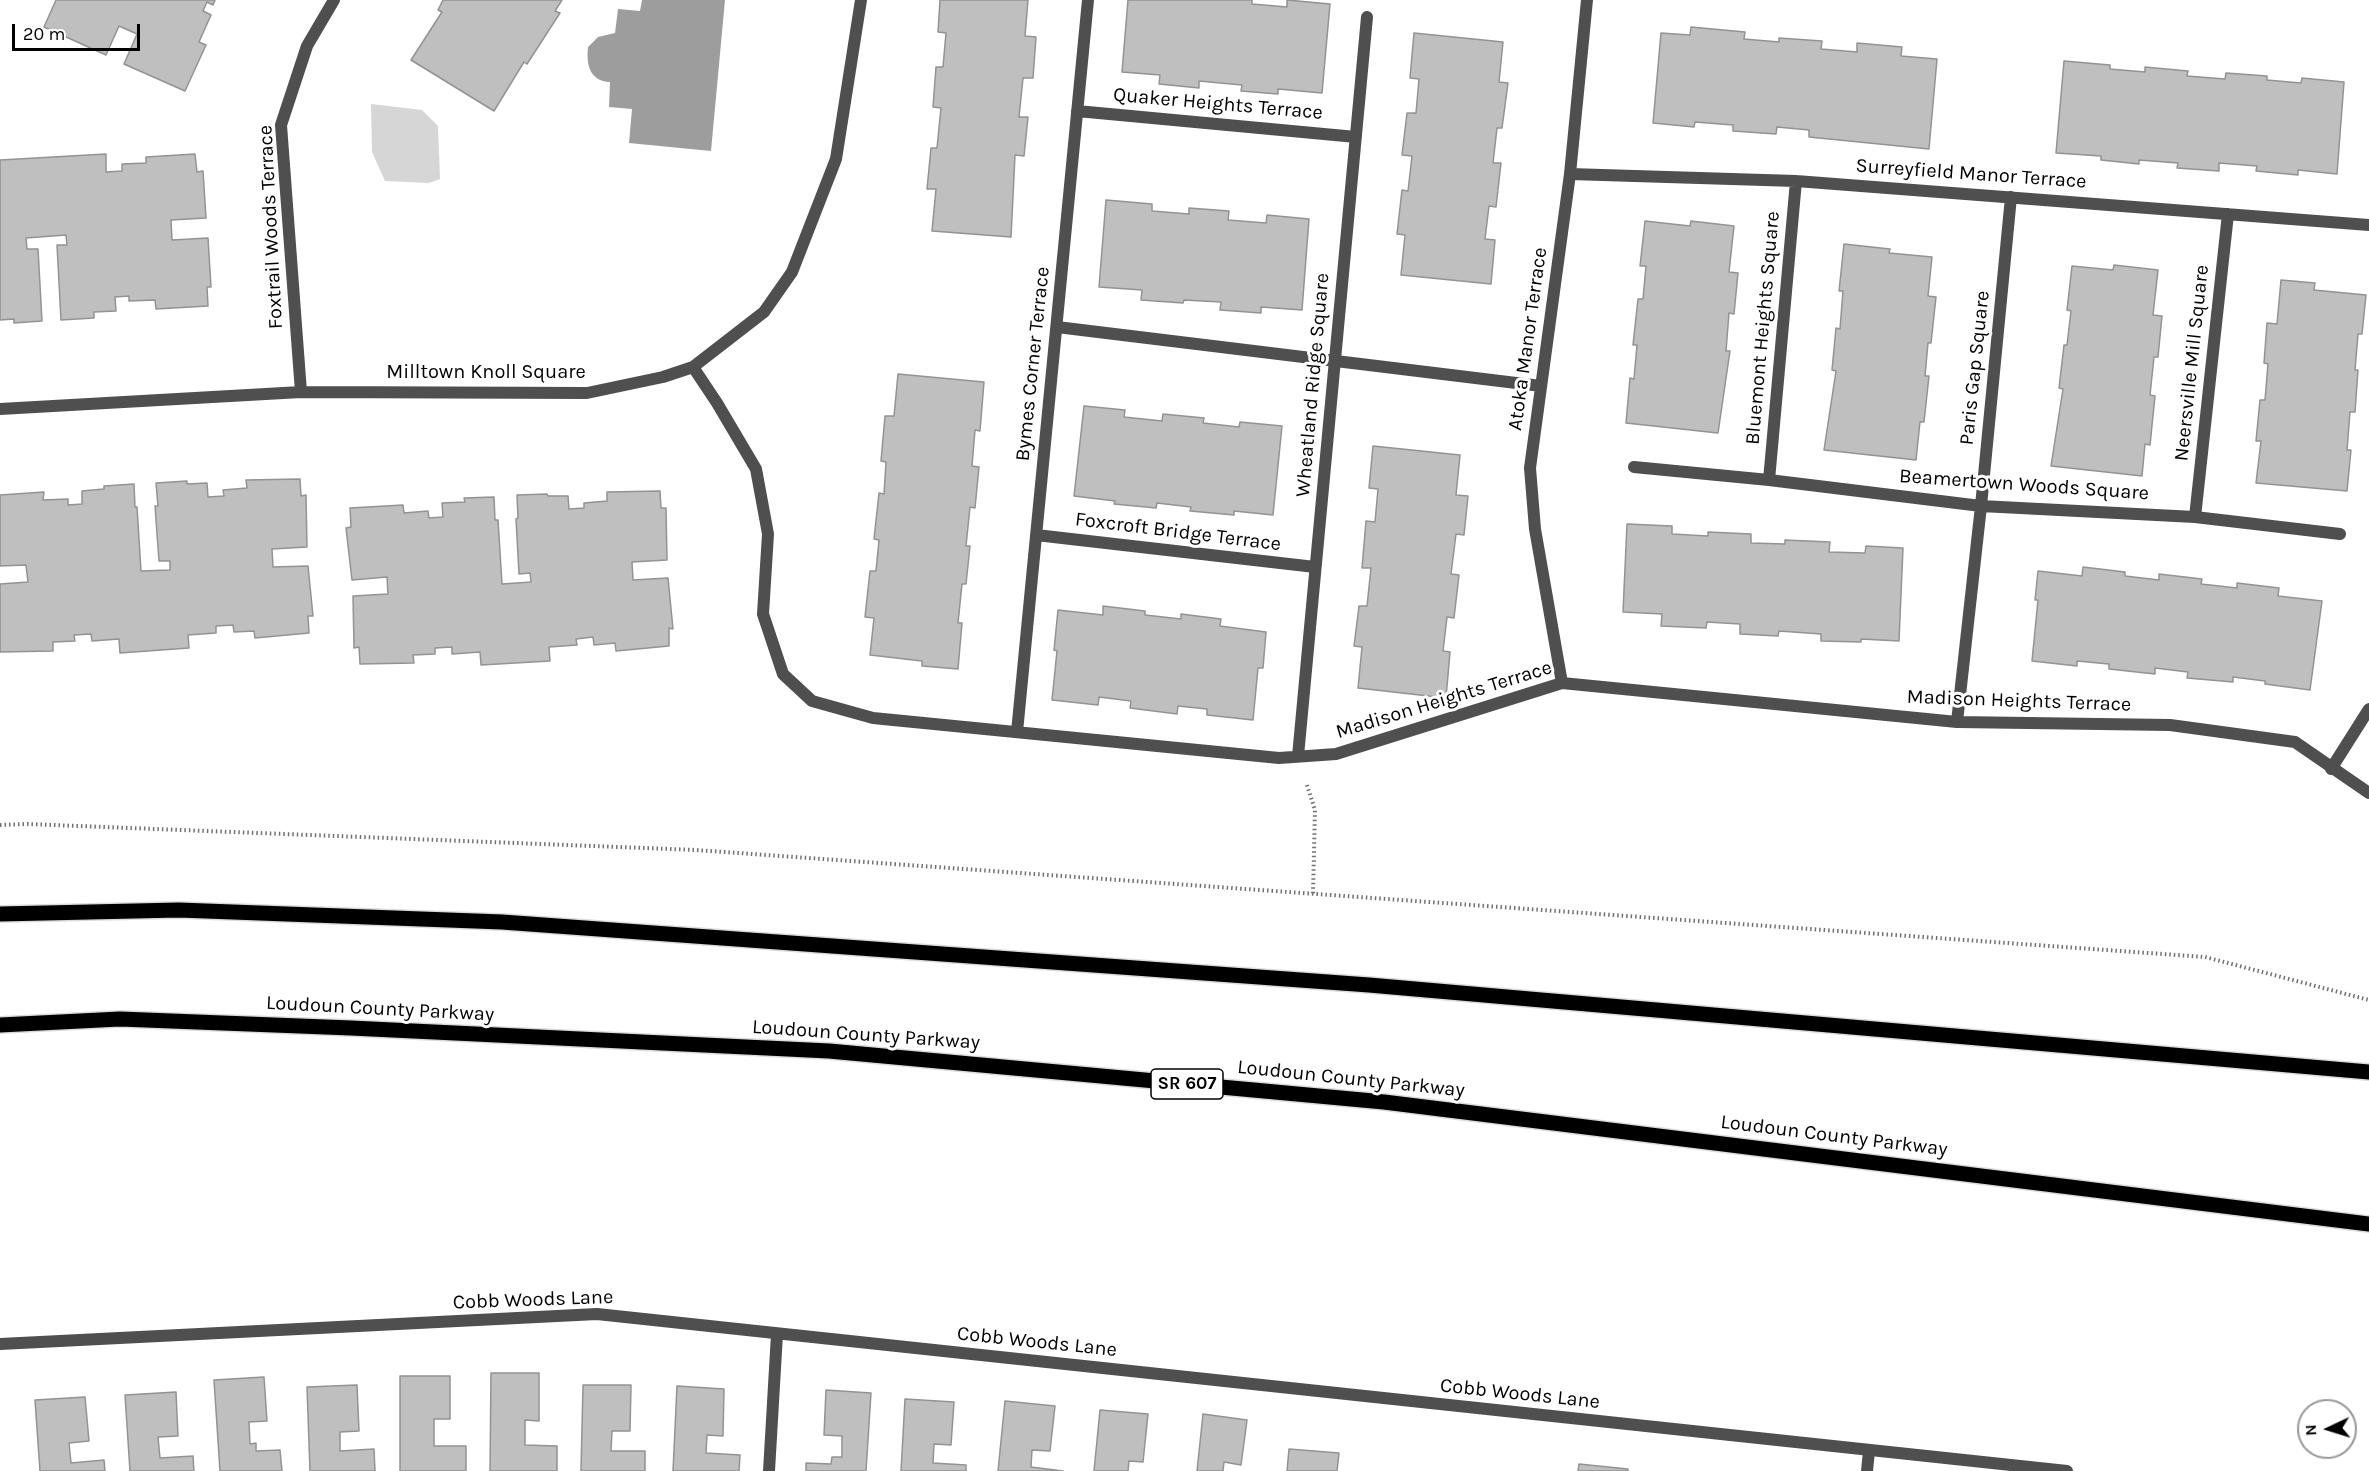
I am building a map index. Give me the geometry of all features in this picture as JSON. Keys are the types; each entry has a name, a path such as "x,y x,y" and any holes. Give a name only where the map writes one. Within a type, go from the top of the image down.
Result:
{"main road":[{"path":"0,914 179,910 514,923 1369,985 2369,1072"},
{"name":"Loudoun County Parkway","path":"0,1025 120,1019 829,1051 1384,1102 2369,1224"}],"street":[{"name":"Foxtrail Woods Terrace","path":"301,392 281,125 307,46 334,0"},
{"name":"Milltown Knoll Square","path":"0,409 301,392 587,393 663,377 693,367 764,312 792,272 836,159 861,0"},
{"name":"Bymes Corner Terrace","path":"1017,732 1088,0"},
{"name":"Atoka Manor Terrace","path":"1562,683 1535,529 1530,468 1570,174 1587,0"},
{"name":"Wheatland Ridge Square","path":"1298,756 1367,17"},
{"name":"Quaker Heights Terrace","path":"1077,111 1356,137"},
{"name":"Surreyfield Manor Terrace","path":"1570,174 1796,181 2369,225"},
{"name":"Bluemont Heights Square","path":"1769,480 1796,181"},
{"name":"Paris Gap Square","path":"1957,722 2011,197"},
{"name":"Neersville Mill Square","path":"2195,517 2228,214"},
{"path":"1057,327 1541,386"},
{"name":"Madison Heights Terrace","path":"693,367 756,469 768,534 763,614 783,674 812,701 873,718 1279,758 1336,754 1562,683 1957,722 2170,725 2295,742 2369,794"},
{"name":"Beamertown Woods Square","path":"1634,467 1769,480 1981,506 2195,517 2340,534"},
{"name":"Foxcroft Bridge Terrace","path":"1036,535 1315,567"},
{"path":"2331,769 2369,709"},
{"name":"Cobb Woods Lane","path":"0,1344 597,1314 2067,1471"},
{"path":"769,1471 777,1334"},
{"path":"1867,1471 1869,1451"}],"path":[{"path":"1298,756 1315,810 1312,894"},
{"path":"0,825 27,824 696,850 2205,957 2369,1000"}],"shaded area":[{"path":"642,0 725,0 711,151 629,143 632,109 609,107 610,82 598,79 591,71 588,47 598,37 615,33 618,9 640,11"},
{"path":"371,104 422,110 438,126 440,179 429,183 385,181 372,152"}],"building":[{"path":"56,0 215,0 213,5 207,2 203,11 211,15 199,42 206,45 185,91 124,64 137,34 119,26 106,55 44,27"},
{"path":"443,0 562,0 555,11 560,13 527,64 524,62 494,111 411,60 442,12 438,10"},
{"path":"940,0 1028,0 1025,36 1036,37 1033,78 1023,78 1019,117 1028,117 1024,156 1015,155 1011,237 932,231 936,189 927,189 931,148 937,148 941,108 933,107 936,67 943,67 946,33 938,32"},
{"path":"1128,0 1252,0 1252,4 1287,7 1287,0 1330,4 1322,93 1278,89 1278,94 1241,91 1242,85 1199,81 1199,88 1159,84 1160,75 1122,72"},
{"path":"1691,27 1745,32 1744,39 1779,42 1779,38 1822,41 1821,49 1857,52 1857,43 1902,47 1901,56 1937,59 1929,149 1809,137 1809,130 1777,127 1776,134 1733,131 1733,125 1695,122 1694,127 1653,123 1661,33 1690,35"},
{"path":"1414,33 1503,42 1499,82 1508,83 1502,128 1497,128 1493,163 1501,163 1496,207 1489,206 1485,239 1495,240 1491,284 1401,275 1405,235 1397,234 1402,190 1408,191 1412,156 1402,155 1407,113 1416,113 1419,79 1410,78"},
{"path":"2064,61 2110,65 2110,69 2145,72 2145,67 2188,71 2187,76 2225,79 2226,73 2267,76 2267,80 2301,83 2302,78 2344,82 2337,174 2298,170 2298,175 2256,171 2257,166 2219,163 2219,171 2177,168 2178,163 2139,160 2139,164 2101,160 2101,156 2056,153"},
{"path":"106,154 106,172 122,171 122,164 146,163 146,157 195,154 197,172 203,171 206,218 171,220 172,240 208,238 211,287 207,287 208,306 156,309 155,300 129,301 129,296 115,297 116,311 94,312 94,318 61,320 57,245 67,245 66,235 26,238 27,249 38,249 42,321 14,323 14,319 0,320 0,160"},
{"path":"1106,200 1152,204 1152,211 1189,214 1189,208 1229,211 1228,220 1266,223 1267,215 1309,219 1302,310 1261,307 1261,313 1220,310 1221,302 1184,300 1183,303 1141,300 1142,290 1099,287"},
{"path":"1645,221 1690,226 1691,221 1734,226 1729,272 1738,273 1734,314 1729,313 1726,351 1730,351 1718,433 1626,423 1630,378 1634,379 1637,345 1633,345 1638,299 1643,299 1646,266 1640,266"},
{"path":"1844,244 1890,249 1889,253 1932,257 1928,296 1936,297 1931,343 1928,343 1925,376 1929,376 1924,422 1920,422 1916,460 1824,450 1836,371 1832,370 1836,328 1840,329 1843,291 1839,291"},
{"path":"2114,265 2158,270 2153,315 2162,316 2158,357 2154,357 2150,395 2155,396 2150,445 2145,444 2142,476 2051,466 2063,389 2059,388 2071,311 2067,310 2072,266 2113,270"},
{"path":"2281,280 2315,283 2314,290 2366,295 2362,334 2358,334 2355,412 2350,412 2347,450 2351,450 2347,491 2256,483 2261,441 2256,441 2260,400 2265,400 2268,364 2264,363 2267,323 2277,324"},
{"path":"898,374 984,382 980,431 975,430 972,466 979,467 975,508 970,507 966,546 970,546 966,584 962,584 958,623 962,623 958,669 922,666 922,661 870,655 874,618 865,617 870,571 876,571 879,540 874,539 879,493 884,494 886,462 881,461 885,416 894,416"},
{"path":"1084,406 1125,410 1124,417 1162,421 1163,414 1204,418 1203,423 1239,427 1240,422 1282,426 1273,515 1234,511 1234,515 1190,511 1191,507 1157,503 1156,508 1114,504 1115,501 1074,496"},
{"path":"1373,446 1460,455 1456,495 1468,496 1464,535 1456,534 1451,574 1459,575 1454,618 1447,617 1443,651 1450,652 1446,698 1358,688 1362,647 1354,646 1359,606 1367,606 1371,568 1362,568 1366,521 1375,522 1378,489 1369,488"},
{"path":"300,479 301,496 306,495 307,547 272,549 273,567 308,566 313,616 308,616 309,633 255,638 254,631 234,632 233,625 216,626 216,633 188,635 189,648 120,653 119,639 92,641 91,634 74,635 75,641 53,642 53,651 0,652 0,584 28,582 26,565 0,566 0,495 44,492 43,500 68,499 68,505 82,504 82,491 104,489 104,486 134,484 141,571 170,570 170,561 159,561 155,506 158,506 156,483 187,481 187,484 207,483 208,497 224,496 223,490 247,488 246,480"},
{"path":"660,491 661,508 666,508 667,560 632,562 633,580 668,578 673,629 669,628 669,646 616,651 615,643 594,645 593,637 576,639 577,645 549,647 550,661 481,665 480,652 452,654 452,647 435,648 435,654 413,655 414,663 360,664 359,647 354,648 353,596 388,594 387,577 352,580 346,528 351,527 350,508 403,505 404,513 428,511 429,518 443,517 442,503 465,502 464,498 494,497 495,520 498,520 502,584 531,582 530,573 519,574 517,495 568,496 569,509 584,508 584,503 607,501 607,492"},
{"path":"1627,524 1672,526 1672,534 1708,536 1708,532 1751,534 1751,543 1785,544 1785,540 1830,542 1829,552 1865,553 1866,546 1903,548 1899,641 1861,639 1861,642 1821,641 1821,634 1779,631 1778,636 1740,634 1740,624 1707,622 1706,628 1661,626 1662,614 1623,612"},
{"path":"2083,567 2125,572 2125,576 2159,580 2159,574 2202,579 2201,584 2237,588 2237,583 2279,588 2278,596 2322,601 2310,690 2233,677 2233,682 2187,678 2188,672 2155,668 2155,674 2109,669 2109,664 2077,661 2077,666 2032,661 2038,600 2035,600 2038,571 2082,576"},
{"path":"1103,606 1145,611 1145,615 1181,619 1181,614 1221,619 1220,626 1266,632 1263,668 1258,668 1253,720 1207,715 1207,709 1178,706 1177,714 1130,708 1131,701 1099,697 1098,705 1052,700 1058,610 1103,615"},
{"path":"491,1373 539,1373 539,1421 525,1420 525,1445 557,1446 557,1471 490,1471"},
{"path":"400,1376 450,1376 450,1419 434,1419 434,1446 466,1446 466,1471 400,1471"},
{"path":"264,1377 267,1421 249,1422 250,1444 256,1443 256,1451 280,1450 282,1471 220,1471 214,1380"},
{"path":"357,1385 359,1431 340,1432 340,1451 374,1449 375,1471 310,1471 307,1387"},
{"path":"583,1385 631,1385 630,1431 612,1431 611,1451 645,1451 645,1471 581,1471"},
{"path":"677,1386 724,1389 723,1436 707,1435 706,1453 740,1455 739,1471 673,1471"},
{"path":"826,1390 871,1393 866,1471 806,1471 806,1463 831,1464 832,1457 842,1457 842,1436 824,1435"},
{"path":"176,1392 178,1436 158,1437 160,1458 193,1456 194,1471 130,1471 125,1395"},
{"path":"85,1397 89,1441 69,1443 71,1463 104,1460 105,1471 40,1471 35,1400"},
{"path":"905,1399 954,1402 951,1445 934,1444 933,1463 966,1465 966,1471 901,1471"},
{"path":"1005,1401 1055,1406 1050,1451 1032,1450 1031,1467 1063,1471 998,1471"},
{"path":"1100,1410 1148,1414 1143,1462 1129,1461 1128,1471 1094,1471"},
{"path":"1203,1414 1247,1420 1241,1465 1224,1462 1223,1471 1197,1471"},
{"path":"1289,1449 1339,1453 1337,1471 1287,1471"},
{"path":"1579,1464 1628,1469 1628,1471 1578,1471"}]}
